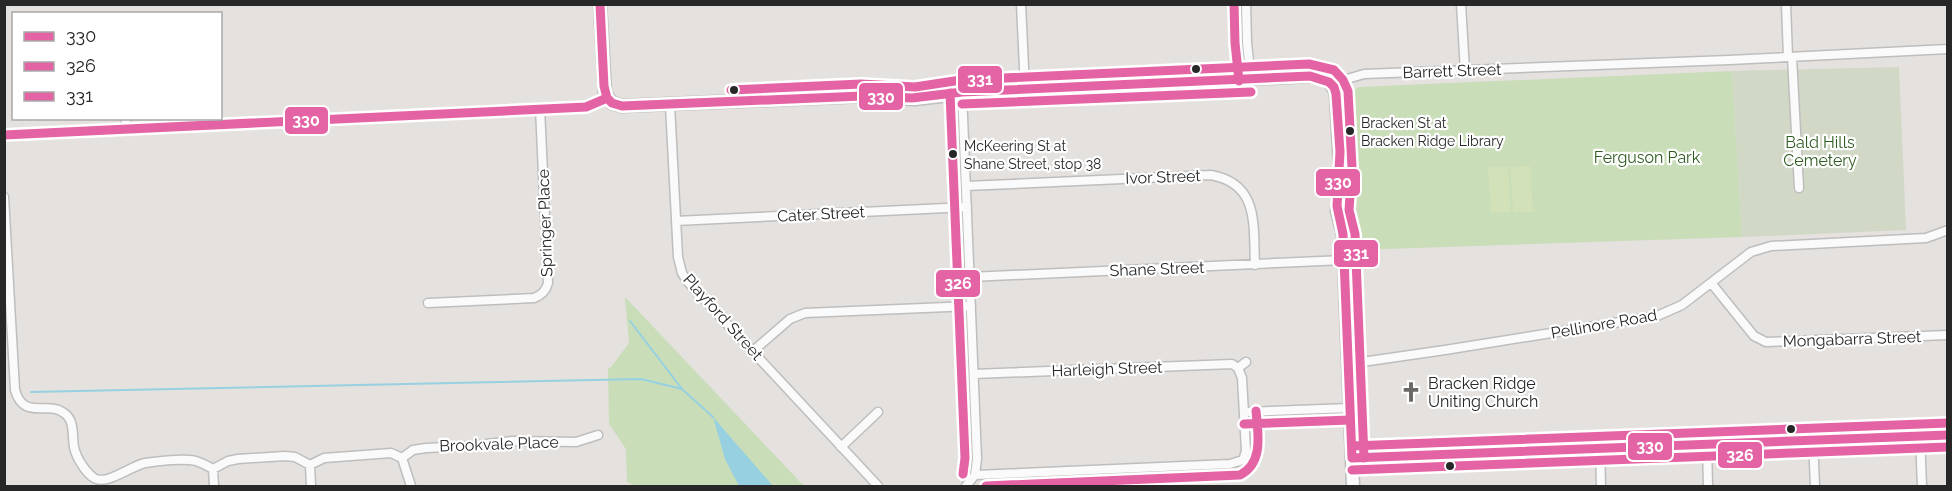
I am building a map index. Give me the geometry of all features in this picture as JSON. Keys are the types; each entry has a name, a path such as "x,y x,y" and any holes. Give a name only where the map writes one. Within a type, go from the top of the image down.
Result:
{"street":[{"path":"600,4 604,86 607,98 617,106 861,96 896,90 929,88 962,92 1317,76 1327,80 1334,87 1338,111 1340,168 1346,211 1343,234 1353,486"},
{"path":"1021,4 1024,89"},
{"path":"1246,4 1251,80"},
{"path":"1461,4 1465,71"},
{"path":"1786,4 1799,188"},
{"name":"Barrett Street","path":"1334,87 1347,79 1364,74 1947,49"},
{"path":"962,92 976,459 975,475 966,486"},
{"path":"4,135 586,107 607,98"},
{"name":"Playford Street","path":"670,105 679,265 687,281 878,486"},
{"name":"Springer Place","path":"428,303 534,297 543,293 547,288 540,108"},
{"path":"126,120 126,129"},
{"name":"Ivor Street","path":"966,186 1211,175 1222,177 1241,189 1251,207 1255,265"},
{"path":"4,197 17,399 26,407 58,409 68,415 72,425 74,449 79,460 99,484 143,464 155,462 195,461 213,469"},
{"name":"Cater Street","path":"676,221 967,207"},
{"name":"Pellinore Road","path":"1348,364 1657,316 1682,305 1751,252 1771,246 1926,238 1947,230"},
{"name":"Shane Street","path":"970,277 1344,260"},
{"name":"Mongabarra Street","path":"1712,284 1754,336 1766,342 1947,335"},
{"path":"753,351 790,319 805,313 971,306"},
{"name":"Harleigh Street","path":"974,374 1242,365 1246,451 1246,463 975,475"},
{"path":"1244,412 1350,408"},
{"path":"841,447 878,412"},
{"name":"Brookvale Place","path":"402,458 413,450 426,448 512,441 576,441 598,435"},
{"path":"1352,458 1947,435"},
{"path":"1920,436 1922,486"},
{"path":"1813,440 1815,486"},
{"path":"1707,444 1708,486"},
{"path":"1600,448 1601,486"},
{"path":"310,465 324,458 391,453 402,458 411,486"},
{"path":"213,469 228,461 238,459 285,456 296,457 310,465"},
{"path":"310,465 311,486"},
{"path":"213,469 214,486"}],"green space":[{"name":"Bald Hills Cemetery","path":"1899,67 1906,230 1742,237 1732,71"},
{"name":"Ferguson Park","path":"1732,71 1742,237 1356,250 1350,98 1352,91 1359,87"},
{"path":"1530,166 1533,212 1513,212 1510,167"},
{"path":"1488,167 1508,167 1511,212 1491,213"},
{"path":"625,297 804,486 635,486 627,482 626,449 609,424 608,368 629,343"}],"water":[{"path":"713,417 773,486 739,486 725,459"}],"waterway":[{"path":"630,321 682,389 713,417"},
{"path":"31,392 641,379 682,389"}],"transit line":[{"name":"330","path":"600,4 604,86 607,98"},
{"name":"326","path":"1234,4 1239,81"},
{"name":"331","path":"731,90 861,84 915,87 961,80 1309,64 1334,70 1343,80 1348,91 1352,167 1349,210 1355,234 1364,458"},
{"name":"330","path":"607,98 612,103 622,106 862,96 912,98 962,92 1310,76 1329,82 1336,94 1340,152 1337,206 1343,234 1352,458"},
{"name":"326","path":"962,104 1251,92"},
{"name":"326","path":"950,93 965,458 963,474"},
{"name":"330","path":"4,135 586,107 607,98"},
{"name":"326","path":"986,486 1240,475 1248,470 1256,455 1258,447 1256,411"},
{"name":"326","path":"1244,424 1350,420"},
{"name":"331","path":"1352,446 1948,423"},
{"name":"330","path":"1352,458 1948,435"},
{"name":"326","path":"1352,470 1948,447"}],"place":[{"name":"Bracken St at Bracken Ridge Library","path":"1350,131"},
{"name":"McKeering St at Shane Street, stop 38","path":"953,154"},
{"name":"Bracken Ridge Uniting Church","path":"1411,392"}]}
